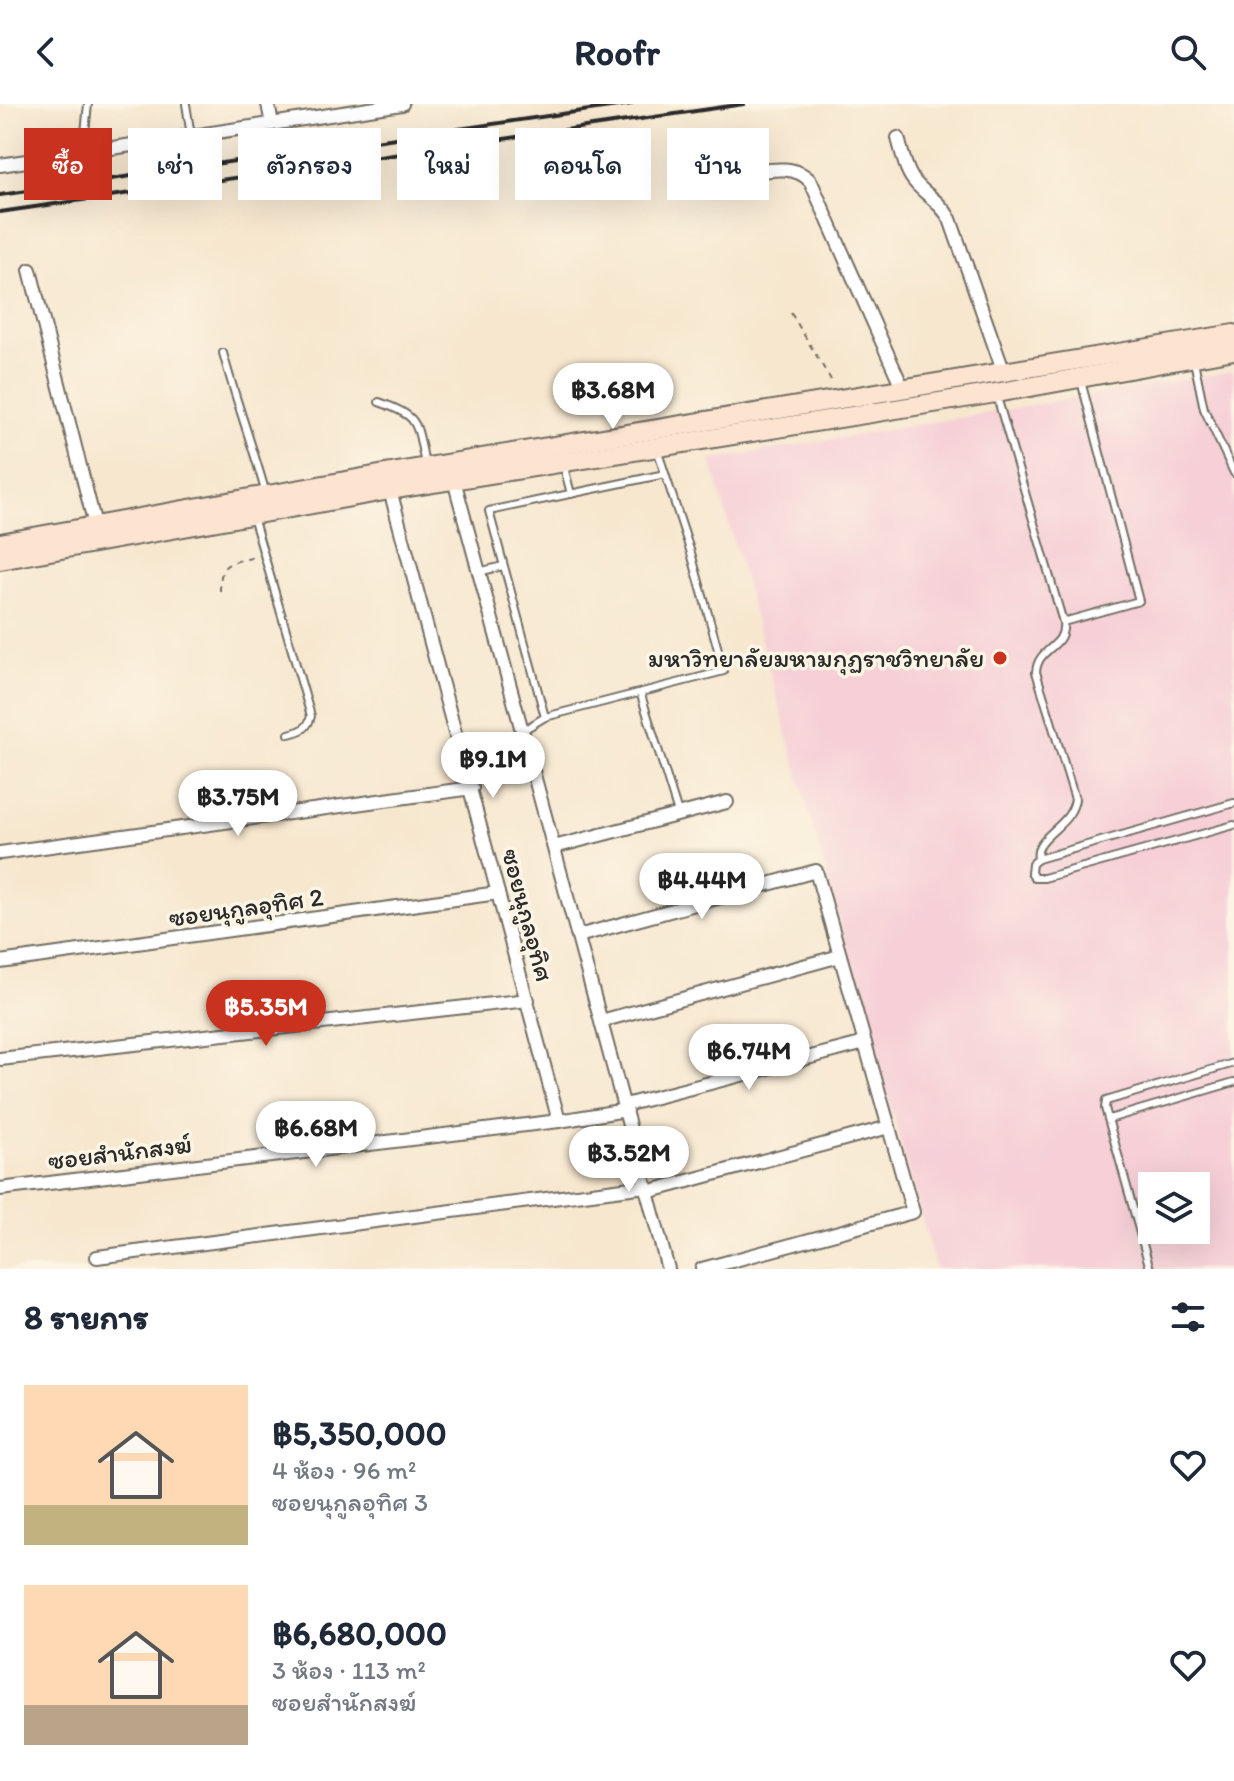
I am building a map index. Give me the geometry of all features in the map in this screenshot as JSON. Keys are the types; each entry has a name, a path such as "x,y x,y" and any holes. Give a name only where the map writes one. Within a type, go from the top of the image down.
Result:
{"main road":[{"path":"0,560 390,490 452,471 843,399 1004,373 1233,345"},
{"path":"0,543 426,467 452,471 563,461 996,393 1081,378 1192,349"}],"street":[{"path":"268,104 272,124"},
{"path":"222,131 362,107 402,104"},
{"path":"898,138 913,180 942,205 950,219 1004,373"},
{"path":"0,165 24,161"},
{"path":"769,172 789,170 802,173 811,182 903,389"},
{"path":"30,270 95,525"},
{"path":"452,471 668,1269"},
{"name":"ซอยนุกูลอุทิศ","path":"390,490 559,1121"},
{"path":"0,853 472,788"},
{"path":"554,847 727,802"},
{"path":"578,936 816,871 913,1212 702,1269"},
{"name":"ซอยนุกูลอุทิศ 2","path":"0,962 498,893"},
{"path":"601,1021 840,956"},
{"path":"0,1059 528,1000"},
{"name":"ซอยสำนักสงฆ์","path":"0,1189 559,1121 625,1108 865,1043"},
{"path":"97,1257 647,1189 889,1127"}],"lane":[{"path":"86,128 88,104"},
{"path":"186,104 190,128"},
{"path":"1192,349 1204,409 1234,473"},
{"path":"223,353 266,494"},
{"path":"1063,622 1139,601 1081,378"},
{"path":"996,393 1064,633 1040,658 1036,672 1075,799 1068,818 1038,848 1038,859"},
{"path":"379,402 405,411 413,418 426,467"},
{"path":"522,731 545,717 641,695 724,671 656,445"},
{"path":"563,461 571,494"},
{"path":"545,717 489,511 665,474"},
{"path":"252,513 311,716 309,725 289,734"},
{"path":"478,572 503,566"},
{"path":"641,695 678,815"},
{"path":"1234,803 1038,859 1032,864 1031,872 1034,878 1044,878 1234,825"},
{"path":"1150,1269 1106,1101 1234,1063"},
{"path":"1109,1119 1234,1082"}],"path":[{"path":"791,313 843,399"},
{"path":"220,591 220,571 226,565 264,555"}],"shaded area":[{"name":"มหาวิทยาลัยมหามกุฏราชวิทยาลัย","path":"1234,371 1234,1269 936,1269 711,460"}],"railway":[{"path":"0,195 631,104"},
{"path":"0,212 744,104"}],"place":[{"name":"มหาวิทยาลัยมหามกุฏราชวิทยาลัย","path":"1000,658"}]}
